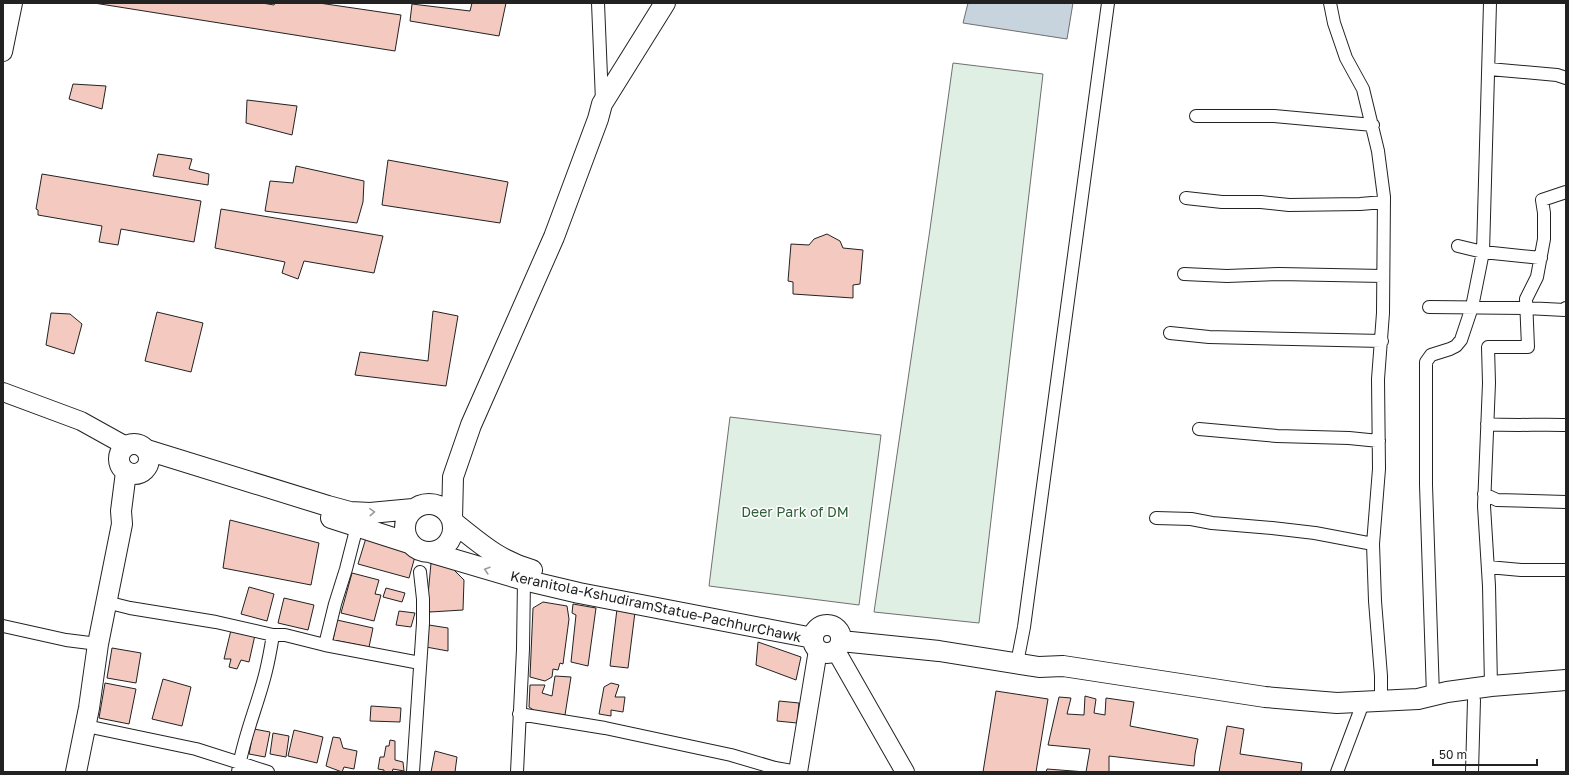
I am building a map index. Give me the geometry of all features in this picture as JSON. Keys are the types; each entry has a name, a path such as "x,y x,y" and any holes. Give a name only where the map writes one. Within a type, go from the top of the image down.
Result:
{"main road":[{"path":"430,552 441,549 449,542 454,531 452,520 453,477 471,426 554,237 598,119 602,104 665,3"},
{"name":"Keranitola-KshudiramStatue-PachhurChawk","path":"126,446 133,444 141,445 142,464"},
{"path":"76,772 86,726 98,644 122,524 129,515 142,464 120,467 119,459 121,452 126,446"},
{"name":"Keranitola-KshudiramStatue-PachhurChawk","path":"142,464 350,512 370,513 435,504 446,509 452,520 493,554 515,565 828,639"},
{"name":"Keranitola-KshudiramStatue-PachhurChawk","path":"142,464 357,526 409,543 418,550 430,552 524,580 579,593 828,639 939,651 1018,657 1039,667 1063,666 1265,697 1330,703 1372,702 1426,697 1491,686 1566,680"},
{"path":"409,543 405,534 404,525 407,516 453,477"},
{"name":"Keranitola-KshudiramStatue-PachhurChawk","path":"1426,697 1448,702 1566,692"}],"street":[{"path":"3,52 13,3"},
{"path":"598,3 602,104"},
{"path":"1018,657 1026,612 1108,3"},
{"path":"1330,3 1334,23 1346,58 1363,89 1378,151 1384,202 1382,341 1378,379 1379,469 1373,544 1375,601 1382,676 1372,702 1337,772"},
{"path":"1426,697 1426,362 1431,354 1456,346 1462,336 1472,308 1483,252 1490,3"},
{"path":"1489,69 1557,75 1566,78"},
{"path":"1196,116 1274,116 1372,124"},
{"path":"1491,686 1488,567 1484,531 1484,494 1489,383 1488,347 1528,347 1526,299 1537,277 1541,258 1544,239 1544,213 1542,200 1566,192"},
{"path":"1186,198 1222,202 1261,202 1289,205 1360,204 1384,202"},
{"path":"1458,246 1483,252 1541,258"},
{"path":"1184,274 1227,276 1279,274 1383,276"},
{"path":"1429,306 1565,310 1566,308"},
{"path":"1170,333 1209,337 1382,341"},
{"path":"3,392 81,421 126,446"},
{"path":"1487,424 1510,426 1538,424 1566,425"},
{"path":"1199,429 1277,436 1349,438 1379,441"},
{"path":"1484,494 1497,500 1566,502"},
{"path":"1156,518 1191,519 1212,523 1315,533 1373,544"},
{"path":"325,645 357,526"},
{"path":"1488,567 1521,570 1566,570"},
{"path":"413,772 423,599 420,572"},
{"path":"517,772 523,649 524,580"},
{"path":"106,602 216,622 273,635 285,635 325,645 420,664"},
{"path":"3,626 66,640 98,644"},
{"path":"239,767 266,671 273,635"},
{"path":"519,714 605,728 731,755 775,768 798,772 828,639"},
{"path":"828,639 905,772"},
{"path":"1472,772 1474,700"},
{"path":"86,726 196,749 239,767 268,772"}],"green space":[{"path":"953,63 1043,74 979,623 874,612"},
{"name":"Deer Park of DM","path":"730,417 881,435 859,605 709,586"}],"shaded area":[{"path":"968,3 1073,3 1067,39 963,23"}],"building":[{"path":"94,3 262,3 274,5 275,3 319,3 401,15 395,51"},
{"path":"472,3 506,3 499,36 410,21 412,4 470,11"},
{"path":"73,84 106,86 102,109 69,99"},
{"path":"247,100 297,106 292,135 246,123"},
{"path":"158,154 192,159 189,169 209,174 208,185 153,176"},
{"path":"388,160 508,182 500,223 382,205"},
{"path":"296,166 364,181 363,202 357,223 265,211 270,181 293,183"},
{"path":"42,174 201,201 194,242 121,229 118,245 99,242 102,226 38,215 38,210 36,209"},
{"path":"221,209 383,236 374,273 304,261 298,279 282,273 285,262 215,248"},
{"path":"827,234 840,241 843,248 863,250 860,284 853,285 853,298 793,294 793,282 788,281 791,244 809,245 814,239"},
{"path":"433,311 458,316 446,386 355,375 360,352 428,361"},
{"path":"157,312 203,323 191,372 145,361"},
{"path":"51,313 70,314 82,324 74,354 46,345"},
{"path":"230,520 319,543 311,585 223,568"},
{"path":"366,538 416,553 409,578 358,564"},
{"path":"431,563 450,566 464,580 463,610 430,612 427,606"},
{"path":"352,573 379,580 375,594 381,595 374,621 341,613"},
{"path":"249,587 274,594 267,621 241,614"},
{"path":"386,588 405,593 402,602 383,597"},
{"path":"284,598 314,605 308,630 278,623"},
{"path":"543,602 567,606 569,619 563,664 560,663 558,670 553,669 552,677 545,681 530,677 533,608"},
{"path":"573,604 596,608 588,666 571,662 576,615 572,613"},
{"path":"617,609 635,612 628,668 610,666"},
{"path":"399,611 415,613 411,627 396,625"},
{"path":"337,620 373,628 369,647 333,640"},
{"path":"429,625 448,628 448,651 426,647"},
{"path":"231,630 255,635 249,662 241,660 237,669 229,667 231,659 224,659"},
{"path":"758,642 801,657 796,680 756,665"},
{"path":"112,648 141,653 136,683 107,678"},
{"path":"555,676 571,677 565,715 535,711 529,707 530,685 545,685 542,693 552,696"},
{"path":"163,679 191,687 182,726 152,719"},
{"path":"105,683 136,689 129,724 99,718"},
{"path":"611,683 619,685 615,697 625,697 623,712 611,710 611,716 599,714 604,687"},
{"path":"996,691 1048,699 1036,772 983,772"},
{"path":"1085,696 1096,699 1094,713 1105,715 1106,698 1134,702 1130,726 1198,739 1194,766 1109,756 1109,772 1086,772 1090,749 1048,745 1059,697 1071,698 1067,714 1084,715"},
{"path":"779,701 799,703 797,723 777,721"},
{"path":"371,706 401,708 400,722 370,721"},
{"path":"1227,726 1244,729 1240,754 1302,763 1301,772 1219,772"},
{"path":"254,729 270,732 265,757 249,754"},
{"path":"294,730 323,737 317,763 288,756"},
{"path":"273,733 289,736 286,757 270,754"},
{"path":"333,737 340,738 343,748 357,751 354,769 344,767 342,772 326,766"},
{"path":"390,740 395,741 395,760 403,762 404,771 393,769 392,772 384,772 384,770 378,769 380,757 384,757 386,746 389,746"},
{"path":"435,751 457,757 455,772 431,772"},
{"path":"1047,769 1086,772 1046,772"}]}
